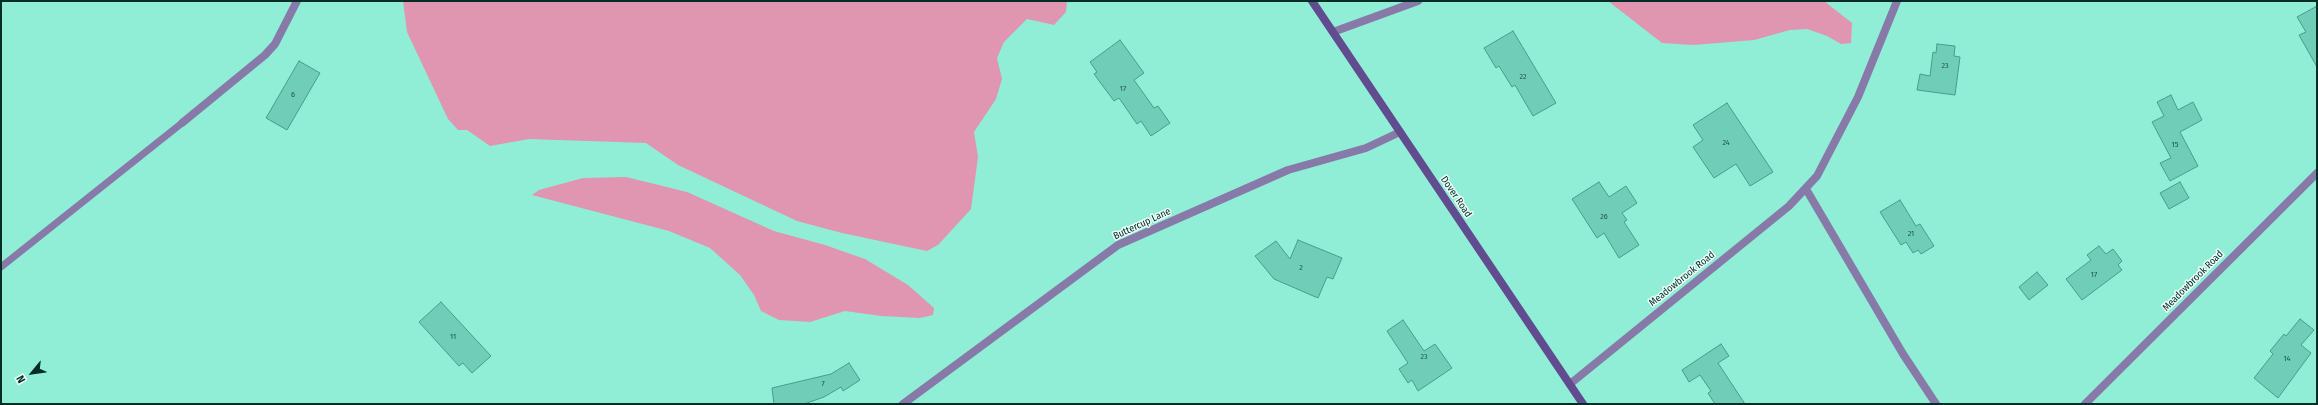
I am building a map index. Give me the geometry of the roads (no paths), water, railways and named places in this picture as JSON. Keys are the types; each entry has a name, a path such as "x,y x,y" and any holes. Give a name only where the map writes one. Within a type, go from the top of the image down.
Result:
{"street":[{"path":"182,123 265,55 274,44 297,1"},
{"name":"Dover Road","path":"1312,1 1583,404"},
{"path":"1333,32 1418,1"},
{"name":"Meadowbrook Road","path":"1570,384 1771,221 1806,189 1826,161 1858,97 1897,1"},
{"name":"Buttercup Lane","path":"903,404 1118,245 1288,170 1366,148 1400,132"},
{"name":"Meadowbrook Road","path":"2085,404 2317,173"},
{"path":"1806,189 1903,354 1936,404"}],"lane":[{"path":"1,267 182,123"}]}
